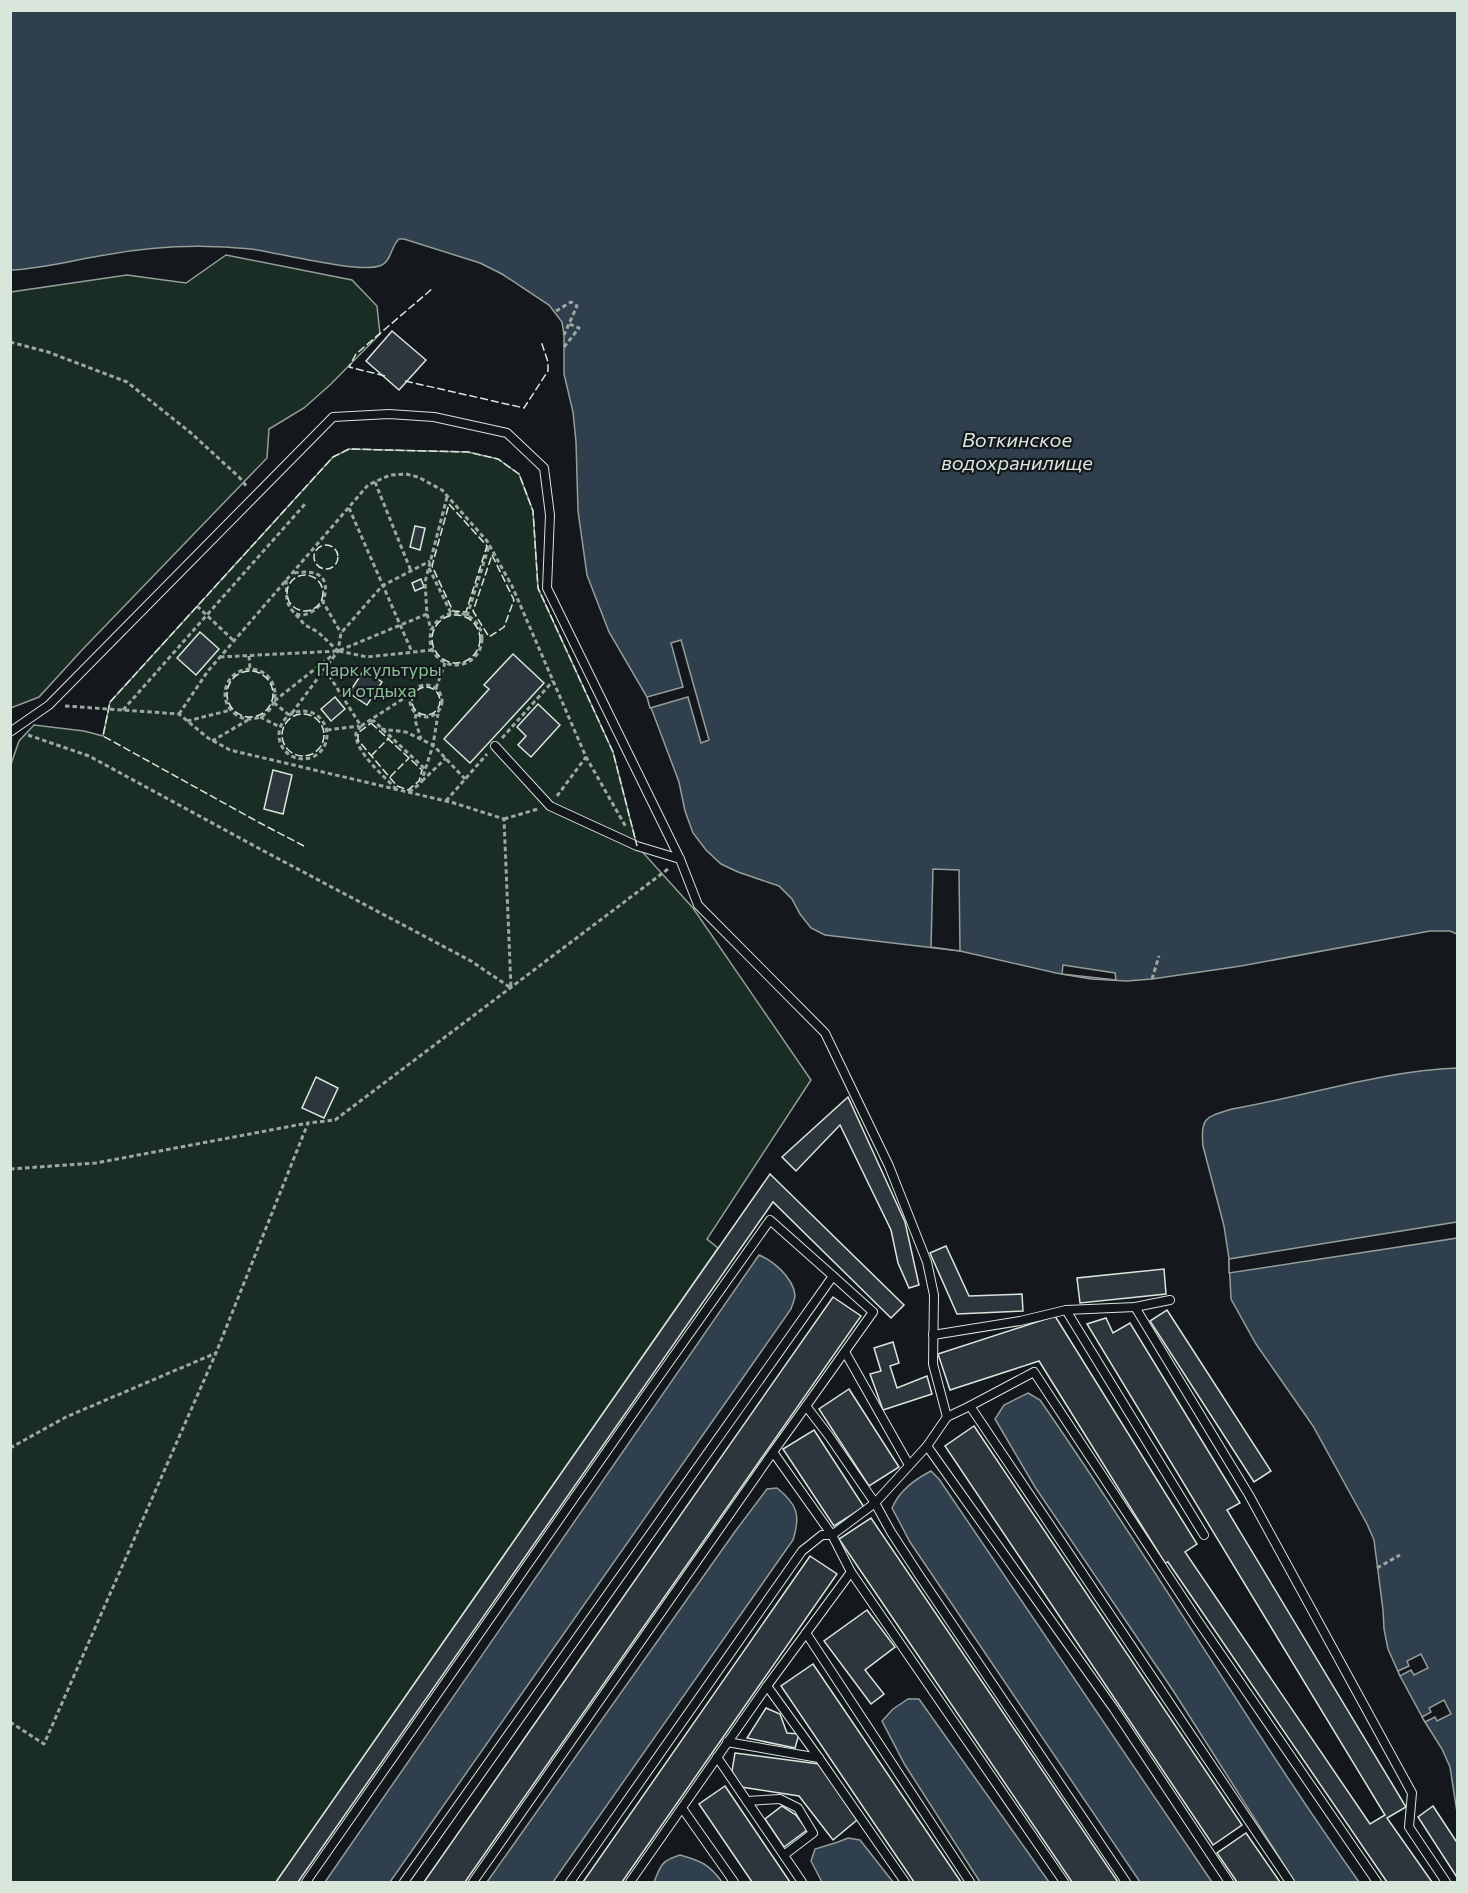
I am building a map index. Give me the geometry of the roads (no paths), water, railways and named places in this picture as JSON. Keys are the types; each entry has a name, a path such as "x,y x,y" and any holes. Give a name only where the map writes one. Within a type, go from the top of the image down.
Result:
{"lane":[{"path":"12,731 49,705 333,417 389,414 434,417 507,433 544,468 550,515 547,588 680,859 698,905 825,1033 889,1166 927,1262 934,1295 933,1364 947,1417"},
{"path":"495,746 550,806 637,846 680,859"},
{"path":"306,1882 770,1220 873,1312 473,1882"},
{"path":"404,1882 833,1276"},
{"path":"933,1335 1066,1310 1135,1307 1170,1300"},
{"path":"1135,1307 1249,1496 1412,1793 1409,1827 1446,1882"},
{"path":"1066,1310 1204,1535"},
{"path":"845,1352 909,1465"},
{"path":"570,1882 802,1551 822,1535 832,1534 874,1503 927,1446 947,1417 1034,1372 1198,1621 1377,1882"},
{"path":"806,1406 829,1436 919,1575 1126,1882"},
{"path":"970,1406 1290,1882"},
{"path":"927,1446 1114,1709 1229,1882"},
{"path":"773,1452 832,1534 851,1572 1064,1882"},
{"path":"630,1882 727,1742 851,1572"},
{"path":"806,1633 970,1882"},
{"path":"767,1686 905,1882"},
{"path":"727,1742 819,1758"},
{"path":"717,1757 802,1882"},
{"path":"747,1801 780,1799 798,1808 813,1833 784,1855"},
{"path":"682,1808 734,1882"}],"water":[{"name":"Воткинское водохранилище","path":"10,11 1457,11 1457,934 1450,931 1430,931 1241,966 1127,981 1091,979 1056,973 960,951 825,935 811,928 792,899 779,886 721,864 693,833 685,811 679,782 647,697 609,632 587,575 578,511 573,412 564,374 564,335 562,322 549,305 502,274 480,263 404,239 396,242 385,263 372,267 339,265 251,249 196,246 141,250 11,270"},
{"path":"1457,1068 1457,1812 1450,1767 1400,1676 1388,1649 1374,1540 1367,1524 1313,1426 1256,1344 1231,1299 1229,1259 1224,1226 1202,1136 1207,1120 1216,1114 1232,1109 1372,1079"},
{"path":"759,1255 771,1261 791,1282 795,1295 791,1309 390,1882 325,1882"},
{"path":"1028,1393 1040,1400 1081,1460 1278,1763 1359,1882 1295,1882 1174,1692 1035,1487 995,1419 1004,1405"},
{"path":"931,1471 939,1479 1212,1882 1140,1882 910,1542 892,1508 908,1486"},
{"path":"777,1488 789,1499 796,1511 797,1524 793,1540 553,1882 487,1882 734,1533 767,1489"},
{"path":"908,1699 919,1699 1049,1882 980,1882 905,1765 882,1721 893,1709"},
{"path":"848,1838 860,1840 893,1882 822,1882 811,1861 815,1849"},
{"path":"680,1855 704,1864 722,1882 654,1882 662,1864"}],"park label":[{"name":"Парк культуры и отдыха","path":"379,680"}]}
